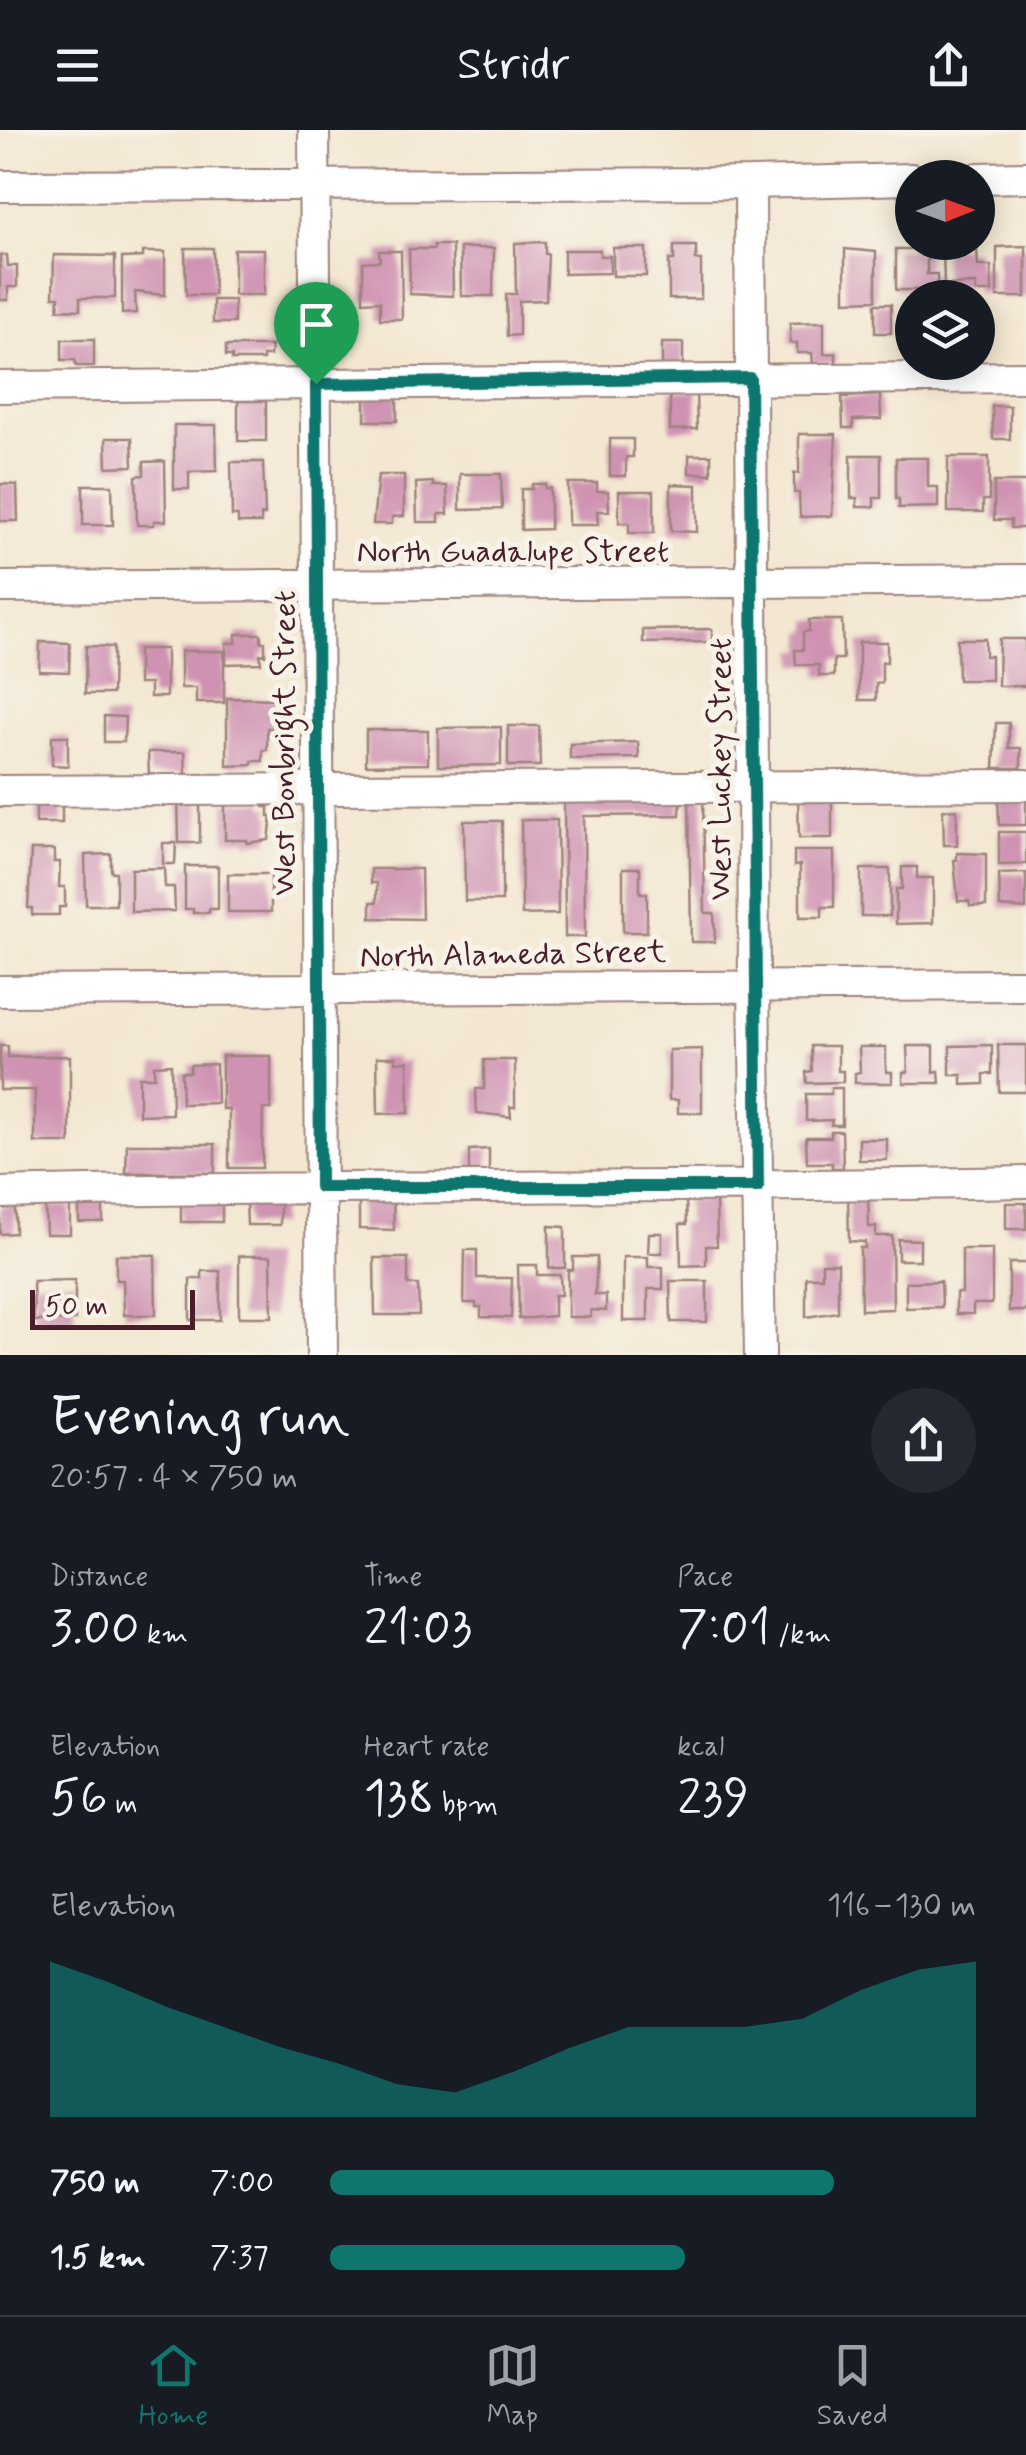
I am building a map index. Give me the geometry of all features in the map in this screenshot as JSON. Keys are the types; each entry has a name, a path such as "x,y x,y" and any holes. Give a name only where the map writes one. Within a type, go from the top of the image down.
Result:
{"street":[{"name":"West Bonbright Street","path":"314,130 322,1355"},
{"path":"995,178 1026,177"},
{"path":"0,186 895,179"},
{"name":"West Luckey Street","path":"750,183 760,1355"},
{"path":"0,387 1026,377"},
{"name":"North Guadalupe Street","path":"0,588 1026,580"},
{"path":"0,791 1026,785"},
{"name":"North Alameda Street","path":"0,991 1026,985"},
{"path":"0,1192 1026,1182"}],"building":[{"path":"545,242 546,300 519,301 519,335 507,336 506,294 516,294 515,243"},
{"path":"434,245 452,245 453,296 410,294 409,249 434,249"},
{"path":"674,246 696,246 696,260 701,260 701,299 669,299 669,260 674,260"},
{"path":"1026,246 1026,297 997,297 997,247"},
{"path":"185,248 213,248 214,295 186,295"},
{"path":"460,248 494,248 493,296 461,296"},
{"path":"613,248 646,248 646,276 613,276"},
{"path":"234,249 264,249 264,295 234,295"},
{"path":"845,249 876,252 876,300 845,301"},
{"path":"564,250 600,250 600,256 610,256 610,273 564,274"},
{"path":"379,251 401,251 402,319 380,319 380,301 363,302 363,262 380,261"},
{"path":"143,252 165,252 165,295 135,292 136,313 122,314 122,258 143,257"},
{"path":"0,255 7,255 8,266 17,266 17,287 8,287 8,300 0,300"},
{"path":"54,255 115,256 115,298 80,298 80,310 58,309 59,297 53,297"},
{"path":"896,260 927,260 927,274 937,274 937,280 896,280"},
{"path":"943,260 978,260 978,266 991,266 992,280 944,280"},
{"path":"213,300 234,300 234,323 213,323"},
{"path":"875,304 891,304 891,333 875,333"},
{"path":"824,322 824,354 836,353 836,364 813,364 812,353 797,353 797,343 790,343 790,323"},
{"path":"62,339 94,339 94,366 76,366 75,360 62,360"},
{"path":"662,343 683,343 683,366 662,366"},
{"path":"226,346 271,346 270,356 263,356 263,360 232,360 232,356 226,356"},
{"path":"696,391 697,429 670,430 670,392"},
{"path":"365,394 397,394 397,421 365,421"},
{"path":"880,395 881,419 853,420 853,428 843,428 842,397"},
{"path":"238,401 266,401 266,441 238,441"},
{"path":"992,406 1010,406 1010,439 993,439"},
{"path":"174,425 216,425 217,471 189,472 189,489 174,489"},
{"path":"799,434 836,434 832,516 800,517 799,493 794,493 794,473 799,473"},
{"path":"106,438 132,438 133,466 107,467"},
{"path":"610,439 633,439 633,457 626,457 626,476 610,476"},
{"path":"689,455 711,455 711,474 689,473"},
{"path":"851,455 881,455 881,498 874,498 874,507 857,507 857,498 851,498"},
{"path":"948,457 989,457 989,500 983,500 983,512 948,512"},
{"path":"896,458 928,458 928,487 938,487 938,507 899,508"},
{"path":"165,461 166,521 137,525 136,476 144,475 144,462"},
{"path":"231,462 263,462 265,515 261,515 261,523 238,523 238,516 232,516"},
{"path":"460,474 501,474 502,509 460,510"},
{"path":"378,475 404,475 404,516 392,517 392,524 373,524"},
{"path":"433,482 433,486 447,486 448,514 439,514 439,522 417,522 416,483"},
{"path":"994,482 1026,482 1026,528 1011,528 1011,520 994,520"},
{"path":"568,483 597,483 597,491 608,491 609,511 597,511 598,525 568,525"},
{"path":"0,484 17,485 18,521 0,521"},
{"path":"532,484 550,488 550,529 521,530 521,489 532,489"},
{"path":"671,484 697,485 697,532 671,531"},
{"path":"83,485 112,485 113,525 83,525"},
{"path":"619,491 654,491 654,533 629,533 629,523 619,523"},
{"path":"809,620 842,620 843,659 834,659 834,676 819,676 819,665 796,665 795,650 803,650 803,632 809,631"},
{"path":"712,629 712,642 643,643 643,630"},
{"path":"236,634 261,634 265,655 260,654 261,663 226,664 226,643 236,643"},
{"path":"957,639 985,639 985,656 991,656 991,680 958,680"},
{"path":"999,639 1025,639 1026,686 998,686"},
{"path":"40,642 70,643 69,672 39,671"},
{"path":"859,642 887,642 887,662 882,662 882,683 876,683 876,700 859,700"},
{"path":"86,646 113,647 112,694 85,694"},
{"path":"138,649 166,649 166,697 150,697 150,684 138,684"},
{"path":"181,651 224,651 224,703 196,703 196,688 181,688"},
{"path":"227,698 280,699 280,728 267,728 263,761 227,766"},
{"path":"104,716 125,717 124,742 104,742"},
{"path":"996,723 1009,723 1009,748 1021,748 1021,768 994,768"},
{"path":"508,726 539,726 540,766 508,766"},
{"path":"501,727 501,765 438,766 438,728"},
{"path":"366,730 428,730 428,764 366,765"},
{"path":"52,736 68,736 68,766 52,765"},
{"path":"638,742 639,758 570,759 570,744"},
{"path":"148,752 185,752 186,774 149,775"},
{"path":"998,791 1026,791 1026,825 999,825"},
{"path":"832,795 832,838 799,838 798,796"},
{"path":"689,796 703,796 705,913 714,913 715,942 691,942"},
{"path":"178,797 200,797 200,843 179,843"},
{"path":"681,798 680,815 584,816 585,937 565,937 564,799"},
{"path":"225,802 263,802 264,807 269,807 269,840 225,840"},
{"path":"36,804 62,804 62,823 36,823"},
{"path":"957,809 957,845 944,845 943,810"},
{"path":"521,820 557,820 558,914 522,915"},
{"path":"464,821 502,821 502,901 465,901"},
{"path":"999,832 1026,832 1026,864 999,865"},
{"path":"163,843 176,843 175,864 163,864"},
{"path":"31,850 54,850 54,862 60,862 59,887 65,887 65,907 59,907 59,915 32,915 32,908 28,908"},
{"path":"794,851 834,851 834,907 822,907 822,917 800,917 800,865 794,866"},
{"path":"957,853 986,854 986,906 958,901 954,860"},
{"path":"111,854 111,872 116,872 116,905 86,905 85,855"},
{"path":"185,866 218,866 218,909 193,913 193,909 185,909"},
{"path":"902,867 917,867 917,878 933,878 933,923 896,924 896,889 902,889"},
{"path":"164,868 165,887 174,887 175,911 131,912 131,869"},
{"path":"623,868 640,868 640,893 647,893 647,932 623,932"},
{"path":"371,869 421,869 422,919 371,918 371,902 377,902 377,883 371,883"},
{"path":"861,869 890,869 890,916 861,916"},
{"path":"1026,873 1026,909 1000,907 999,874"},
{"path":"228,874 271,874 271,912 228,912"},
{"path":"992,1045 992,1074 984,1074 984,1084 962,1085 962,1075 950,1075 950,1046"},
{"path":"998,1045 1026,1045 1026,1092 999,1092"},
{"path":"0,1046 8,1046 8,1057 70,1056 70,1143 35,1143 35,1090 0,1090"},
{"path":"811,1046 838,1046 838,1071 843,1071 843,1082 807,1083 806,1072 812,1071"},
{"path":"907,1046 934,1046 934,1072 939,1071 940,1083 903,1083 903,1072 908,1072"},
{"path":"859,1047 886,1047 886,1072 892,1072 892,1083 855,1083 855,1073 860,1072"},
{"path":"702,1049 702,1113 678,1113 678,1100 669,1100 669,1050"},
{"path":"222,1056 271,1056 271,1109 263,1109 262,1168 229,1168 229,1109 222,1109"},
{"path":"377,1057 408,1061 409,1113 378,1114"},
{"path":"484,1060 515,1060 515,1107 510,1107 511,1117 477,1113 476,1089 484,1089"},
{"path":"171,1064 172,1114 139,1115 139,1077 154,1077 154,1065"},
{"path":"216,1064 217,1103 182,1104 181,1072 190,1072 190,1065"},
{"path":"831,1088 842,1088 842,1125 831,1125 832,1120 806,1121 806,1094 831,1094"},
{"path":"831,1131 842,1131 843,1168 832,1168 832,1163 807,1163 806,1137 831,1137"},
{"path":"859,1139 887,1139 887,1160 859,1160"},
{"path":"127,1144 215,1144 215,1173 126,1173"},
{"path":"489,1149 489,1172 469,1172 469,1150"},
{"path":"848,1194 868,1194 869,1227 876,1227 876,1236 892,1236 893,1309 861,1310 860,1248 865,1248 865,1242 849,1241"},
{"path":"359,1196 393,1196 394,1230 359,1229"},
{"path":"181,1198 222,1198 222,1222 181,1222"},
{"path":"246,1198 280,1198 280,1225 247,1225"},
{"path":"79,1199 103,1199 103,1222 79,1222"},
{"path":"716,1199 717,1246 706,1246 706,1265 681,1266 680,1224 687,1224 686,1200"},
{"path":"1006,1203 1026,1203 1026,1229 1006,1229"},
{"path":"0,1206 15,1206 15,1233 0,1234"},
{"path":"45,1206 70,1206 70,1234 46,1234"},
{"path":"549,1226 565,1227 565,1268 549,1268"},
{"path":"649,1233 662,1233 662,1253 648,1253"},
{"path":"898,1239 920,1240 920,1260 898,1260"},
{"path":"962,1249 992,1249 992,1304 973,1304 973,1314 956,1314 956,1293 962,1293"},
{"path":"465,1250 477,1250 477,1278 512,1278 511,1318 481,1317 481,1307 464,1303"},
{"path":"116,1255 155,1255 156,1315 124,1315 123,1280 116,1280"},
{"path":"239,1256 271,1256 272,1317 239,1317"},
{"path":"573,1257 597,1257 595,1295 606,1295 606,1311 591,1310 591,1317 568,1317 568,1270 573,1270"},
{"path":"623,1257 648,1257 648,1267 663,1267 663,1289 648,1289 648,1321 623,1321"},
{"path":"374,1258 408,1258 408,1285 418,1285 419,1315 375,1315"},
{"path":"822,1263 838,1263 838,1312 806,1317 806,1277 822,1277"},
{"path":"1009,1263 1026,1263 1026,1311 1009,1311"},
{"path":"518,1265 537,1265 537,1275 560,1275 561,1295 554,1295 554,1316 519,1319"},
{"path":"202,1271 220,1271 220,1320 190,1320 190,1279 202,1279"},
{"path":"75,1280 75,1320 34,1321 33,1281"},
{"path":"670,1281 707,1281 707,1322 671,1322"},
{"path":"941,1281 942,1307 906,1308 906,1282"}],"route":[{"path":"750,378 758,1187 320,1187 316,384 750,378"}]}
